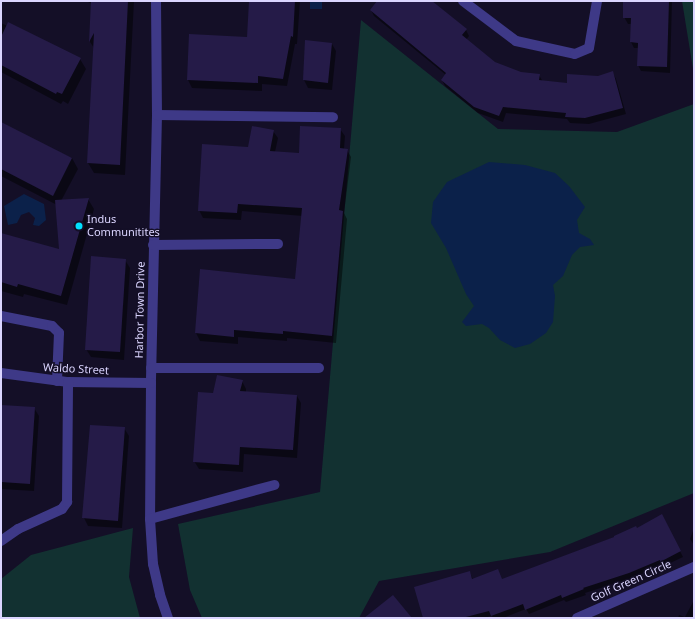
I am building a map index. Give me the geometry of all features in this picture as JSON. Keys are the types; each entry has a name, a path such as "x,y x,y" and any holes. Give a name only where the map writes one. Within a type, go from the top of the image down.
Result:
{"street":[{"name":"Harbor Town Drive","path":"156,1 157,115 150,383 150,519 153,564 160,595 168,618"},
{"path":"463,1 516,41 575,54 589,48 597,1"},
{"path":"157,115 333,117"},
{"path":"153,245 278,244"},
{"path":"1,316 52,326 59,333 57,381"},
{"path":"151,368 319,368"},
{"name":"Waldo Street","path":"1,373 68,382 150,383"},
{"path":"1,541 18,529 62,509 67,502 68,382"},
{"path":"150,519 274,485"},
{"name":"Golf Green Circle","path":"577,618 694,567"}],"green space":[{"path":"682,1 694,1 694,75"},
{"path":"361,20 498,129 617,132 694,104 694,493 550,552 379,581 359,618 202,618 190,590 178,524 320,492"},
{"path":"133,528 129,577 140,618 1,618 1,579 31,555"}],"water":[{"path":"310,1 322,1 322,9 310,9"},
{"path":"489,162 525,165 555,173 569,186 585,207 577,220 579,233 590,239 594,245 580,247 572,255 563,276 553,285 555,296 553,322 546,333 530,344 515,348 500,340 489,328 482,324 466,326 462,322 474,306 466,294 446,248 431,223 433,202 447,182"},
{"path":"24,194 44,204 46,220 39,226 33,225 35,218 29,212 21,215 17,223 8,225 4,206"}],"building":[{"path":"91,1 128,1 120,165 87,163 94,33 89,42"},
{"path":"249,1 295,1 293,37 291,36 283,79 258,76 258,83 187,80 189,34 247,37"},
{"path":"377,1 432,1 467,29 462,35 495,62 521,72 540,74 539,80 567,83 567,74 598,76 613,71 623,108 585,118 565,117 566,113 503,107 499,116 474,107 441,80 446,73 370,10"},
{"path":"623,1 669,1 667,67 637,66 638,43 630,42 631,18 623,18"},
{"path":"8,22 81,58 62,94 57,92 56,94 1,65 1,37"},
{"path":"305,40 332,43 328,83 303,80"},
{"path":"1,122 72,158 53,196 1,169"},
{"path":"252,126 274,130 270,151 299,153 300,126 341,128 340,148 348,149 339,210 343,211 332,336 283,331 283,334 234,330 234,337 195,333 200,269 295,279 302,208 238,204 237,213 198,211 202,144 248,147"},
{"path":"89,198 61,296 18,284 17,287 1,282 1,233 59,249 55,200"},
{"path":"91,256 126,259 120,352 85,350"},
{"path":"217,375 243,380 240,391 297,395 293,450 240,447 239,465 193,462 198,392 213,393"},
{"path":"1,405 35,407 30,484 1,482"},
{"path":"90,425 125,427 118,521 82,518"},
{"path":"662,514 681,551 660,562 660,560 629,573 583,588 584,589 562,598 561,595 525,610 523,604 491,616 489,611 462,618 423,618 414,587 470,571 472,579 498,569 502,579 614,537 636,526 637,528"},
{"path":"393,595 412,618 364,618"}],"place":[{"name":"Indus Communitites","path":"79,226"}]}
